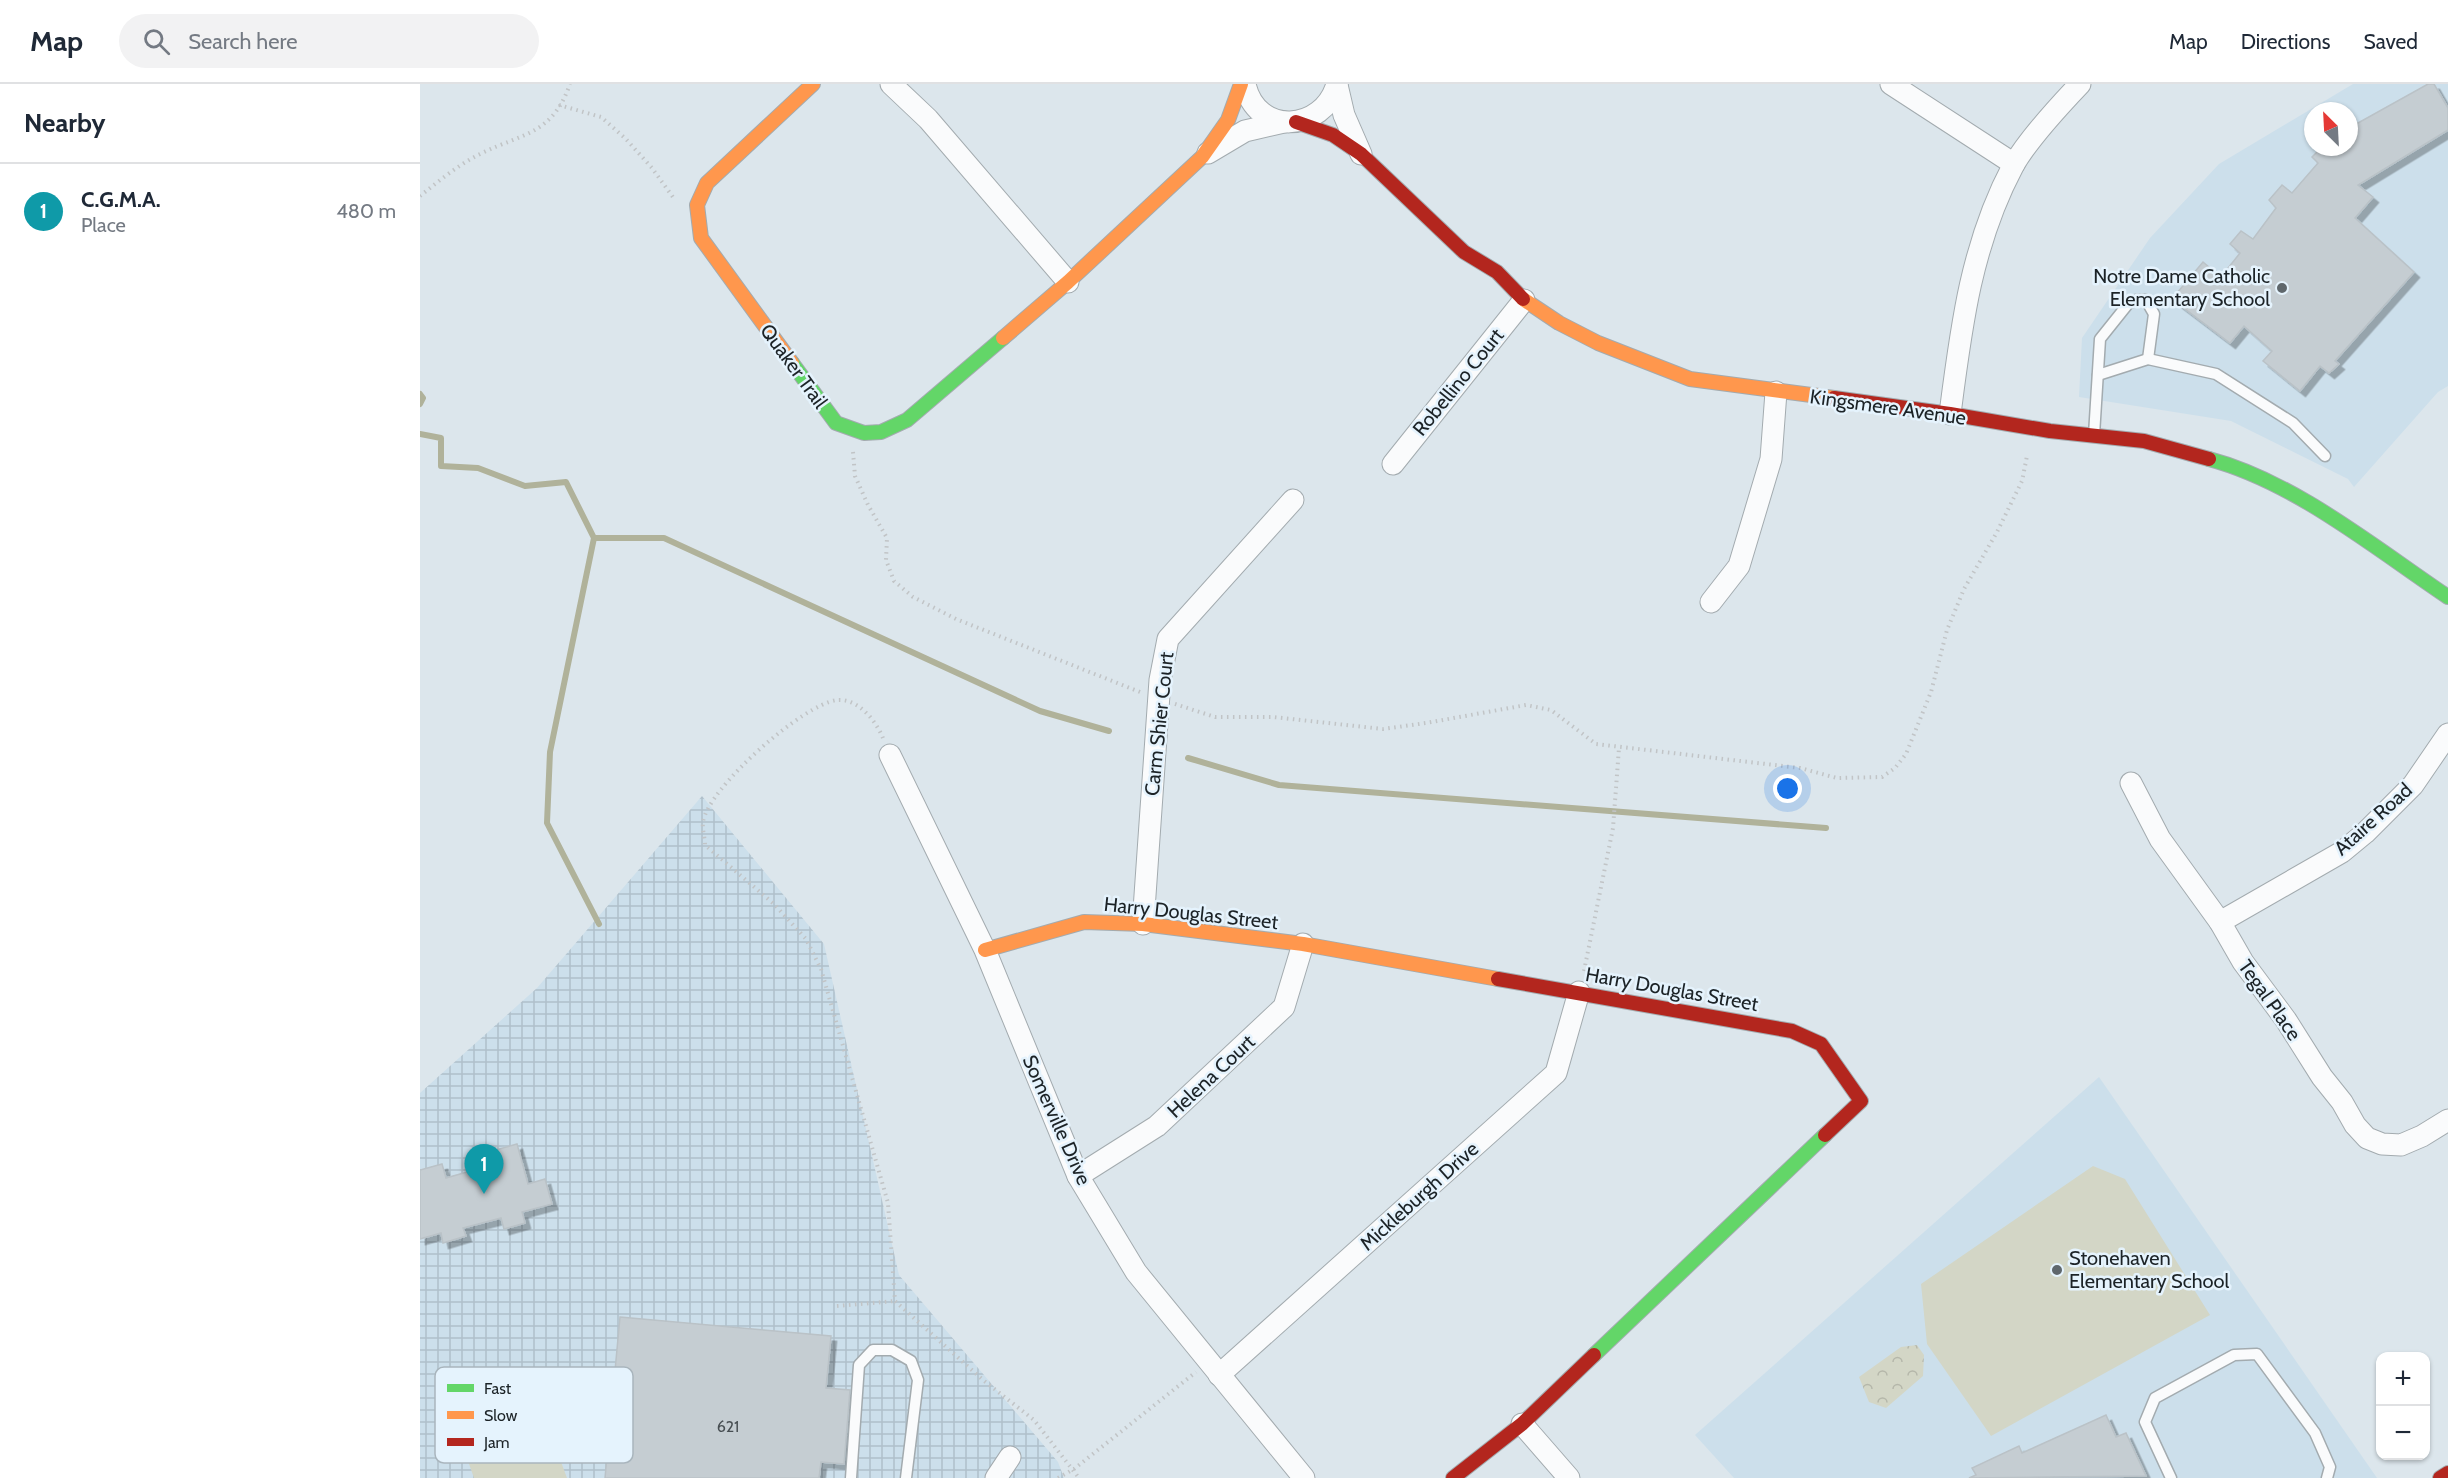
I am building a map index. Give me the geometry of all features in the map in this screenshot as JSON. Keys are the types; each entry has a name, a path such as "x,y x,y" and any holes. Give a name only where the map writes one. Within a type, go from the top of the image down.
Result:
{"street":[{"path":"697,205 707,183 813,84"},
{"path":"891,84 928,119 1068,282"},
{"path":"1243,84 1258,109 1272,118 1290,122"},
{"name":"Quaker Trail","path":"1202,157 1228,120 1243,84"},
{"name":"Quaker Trail","path":"697,205 701,238 836,423 852,430 883,434 894,429 1068,282 1202,157 1245,131 1313,117 1333,96 1337,84"},
{"name":"Kingsmere Avenue","path":"1337,84 1344,115 1361,154"},
{"path":"1891,84 2014,164"},
{"path":"1950,414 1960,329 1973,265 1995,207 2014,164 2060,105 2080,84"},
{"name":"Kingsmere Avenue","path":"1290,122 1333,135 1361,154 1464,252 1497,272 1524,300 1558,323 1598,343 1690,379 1950,414 2050,431 2144,441 2254,475 2301,498 2448,597"},
{"name":"Robellino Court","path":"1393,464 1524,300"},
{"path":"1711,602 1738,566 1771,459 1776,392"},
{"name":"Carm Shier Court","path":"1143,924 1158,699 1168,639 1293,500"},
{"name":"Ataire Road","path":"2220,922 2342,852 2365,833 2413,785 2448,734"},
{"name":"Somerville Drive","path":"890,755 985,950 1078,1176 1136,1272 1304,1478"},
{"name":"Tegal Place","path":"2131,783 2160,839 2220,922 2243,962 2286,1020 2355,1125 2367,1138 2382,1144 2401,1145 2422,1136 2448,1120"},
{"name":"Harry Douglas Street","path":"985,950 1084,922 1143,924 1303,944 1579,992 1792,1031 1821,1044 1861,1101 1522,1424"},
{"name":"Helena Court","path":"1078,1176 1157,1126 1284,1007 1303,944"},
{"name":"Mickleburgh Drive","path":"1214,1369 1556,1073 1579,992"},
{"path":"1453,1478 1522,1424 1569,1478"},
{"path":"996,1478 1010,1457"},
{"path":"2440,1478 2448,1473"}],"lane":[{"path":"2094,436 2100,339 2128,304 2136,300 2146,300 2154,314 2148,359"},
{"path":"2098,375 2148,359 2216,374 2293,423 2325,456"},
{"path":"852,1478 859,1365 873,1350 892,1350 911,1361 918,1380 906,1478"},
{"path":"2171,1478 2145,1422 2155,1398 2234,1355 2257,1354 2315,1433 2330,1467 2327,1478"}],"path":[{"path":"420,196 481,153 521,139 547,123 570,84"},
{"path":"559,105 601,117 625,138 652,168 675,200 697,205"},
{"path":"852,430 855,476 887,538 886,560 894,581 913,597 956,619 1158,699 1215,717 1273,717 1383,729 1526,705 1551,710 1596,744 1800,768 1837,778 1882,777 1895,768 1906,754 1931,692 1947,630 1960,600 2022,481 2027,456"},
{"path":"890,755 878,724 854,703 837,700 809,711 780,731 723,786 703,821 705,845 774,904 806,939 821,969 888,1203 895,1301 983,1380 1034,1420 1079,1478"},
{"path":"1579,992 1613,828 1619,748"},
{"path":"837,1306 895,1301"},
{"path":"1058,1478 1214,1369"}],"shaded area":[{"name":"Notre Dame Catholic Elementary School","path":"2353,84 2448,84 2448,386 2438,392 2354,487 2348,479 2231,421 2079,397 2082,338 2150,238 2219,164 2304,113 2304,156 2358,156 2358,102 2323,102"},
{"path":"702,796 824,944 899,1275 1058,1462 1064,1478 420,1478 420,1093 537,988"},
{"name":"Stonehaven Elementary School","path":"2099,1077 2377,1478 1734,1478 1695,1435"}],"green space":[{"path":"2093,1166 2125,1179 2210,1315 1991,1436 1927,1344 1921,1284"},
{"path":"1917,1345 1924,1355 1923,1376 1886,1408 1869,1402 1859,1377 1901,1347"},
{"path":"469,1463 561,1463 567,1478 474,1478"}],"building":[{"path":"2428,84 2434,84 2448,108 2448,130 2358,185 2373,197 2355,218 2414,272 2335,361 2339,364 2329,373 2320,366 2300,391 2263,361 2272,351 2244,326 2230,343 2172,299 2203,262 2221,277 2240,253 2230,244 2241,231 2253,239 2276,208 2269,200 2282,185 2292,193 2318,163 2313,156 2358,156 2358,123"},
{"path":"517,1144 528,1184 545,1179 552,1204 522,1212 525,1223 504,1229 501,1218 463,1228 466,1236 443,1243 441,1233 420,1239 420,1170 442,1164 446,1178 488,1166 485,1153"},
{"path":"620,1317 831,1336 826,1388 850,1390 844,1464 821,1462 819,1478 605,1478 606,1463 633,1463 633,1367 615,1367"},
{"path":"2106,1415 2116,1437 2126,1433 2146,1476 1969,1478 1976,1475 1972,1468 2019,1446 2022,1453"}],"waterway":[{"path":"420,394 423,398 420,404"},
{"path":"420,434 441,438 441,466 478,468 525,486 566,482 594,538 550,752 547,823 599,924"},
{"path":"594,538 664,538 1040,711 1109,731"},
{"path":"1188,758 1279,785 1826,828"}],"traffic: fast":[{"path":"792,363 836,423 864,433 881,432 907,420 1003,338"},
{"path":"2209,459 2272,483 2303,500 2448,597"},
{"path":"1594,1355 1825,1135"}],"traffic: slow":[{"path":"792,363 701,238 697,205 707,183 813,84"},
{"path":"1003,338 1068,282 1202,157 1228,120 1241,84"},
{"path":"1523,299 1559,323 1598,343 1690,379 1834,398"},
{"path":"985,950 1084,922 1143,924 1303,944 1498,979"}],"traffic: jam":[{"path":"1296,122 1333,135 1361,154 1464,252 1497,272 1523,299"},
{"path":"1834,398 2050,431 2144,441 2209,459"},
{"path":"1498,979 1792,1031 1821,1044 1861,1101 1825,1135"},
{"path":"1453,1478 1522,1424 1594,1355"},
{"path":"2440,1478 2448,1473"}],"place":[{"name":"Notre Dame Catholic Elementary School","path":"2282,288"},
{"name":"C.G.M.A.","path":"484,1194"},
{"name":"Stonehaven Elementary School","path":"2057,1270"}]}
